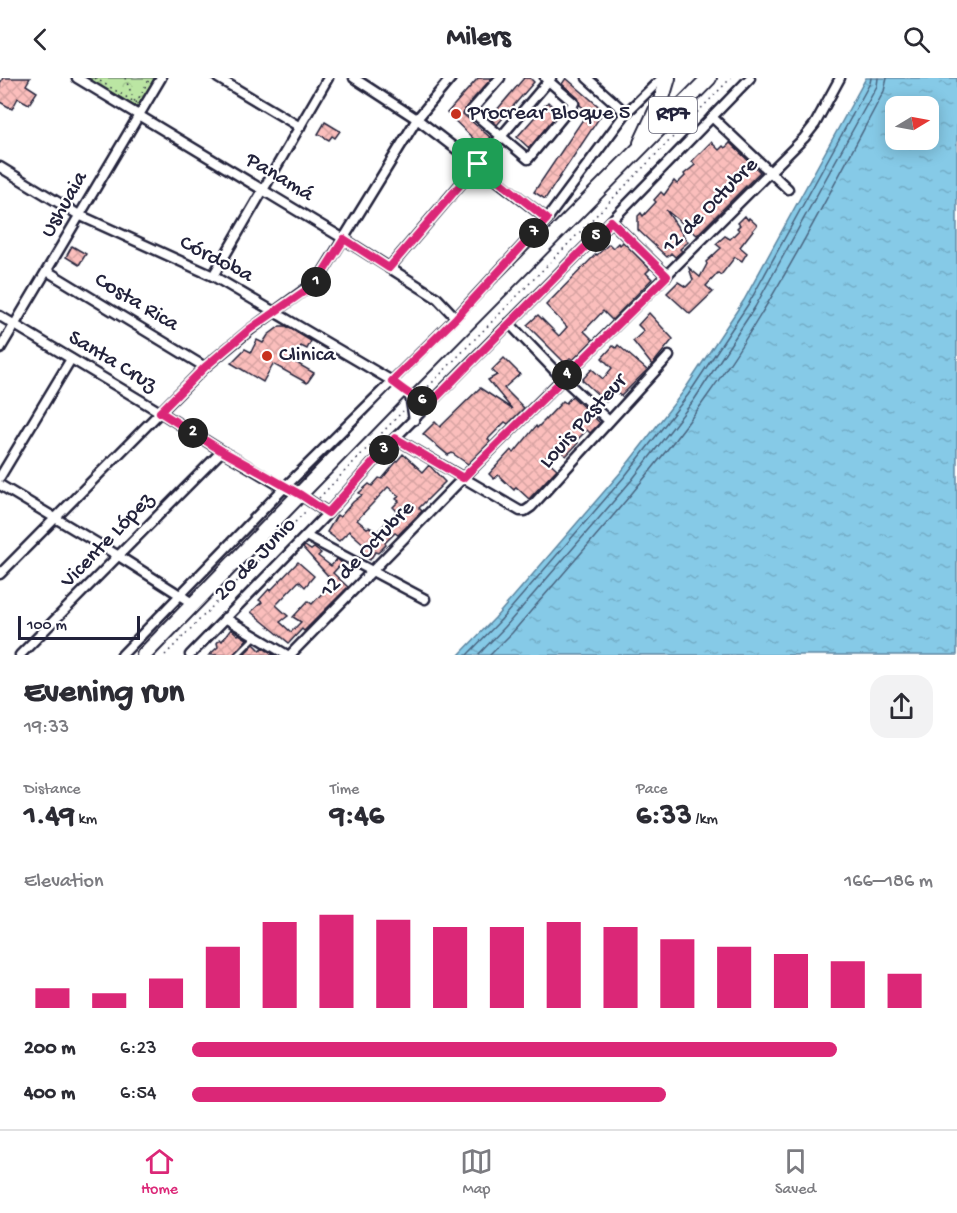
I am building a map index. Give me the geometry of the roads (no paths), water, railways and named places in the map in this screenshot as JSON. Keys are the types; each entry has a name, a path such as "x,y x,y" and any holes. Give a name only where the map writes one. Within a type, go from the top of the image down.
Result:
{"main road":[{"path":"637,153 669,78"},
{"name":"RP7","path":"144,655 301,495 406,393 709,78"}],"street":[{"name":"Panamá","path":"77,78 344,239 437,298 456,318"},
{"name":"Ushuaia","path":"0,349 161,78"},
{"path":"218,78 300,127"},
{"path":"213,276 328,78"},
{"path":"354,78 417,118 547,219"},
{"path":"0,574 205,367 250,329 318,280 417,118 451,78"},
{"path":"389,268 501,137 548,79 573,103 528,159 501,137 471,111 500,78"},
{"path":"587,78 626,113"},
{"name":"20 de Junio","path":"122,655 284,488 406,393 456,318 547,219 626,113 662,78"},
{"name":"20 de Junio","path":"192,654 328,513 395,438 750,78"},
{"name":"12 de Octubre","path":"289,655 804,138 815,124 840,78"},
{"path":"712,117 788,189"},
{"name":"Córdoba","path":"0,167 79,215 213,276 276,312 406,393 423,401 433,401"},
{"path":"611,221 667,276"},
{"name":"Costa Rica","path":"47,272 205,367"},
{"name":"Santa Cruz","path":"0,316 328,513"},
{"path":"509,323 609,421"},
{"name":"Louis Pasteur","path":"463,478 520,511 525,511 669,356"},
{"path":"0,477 70,359"},
{"path":"406,393 414,420"},
{"path":"395,438 463,478"},
{"name":"Vicente López","path":"20,655 222,451"},
{"path":"0,485 194,604"},
{"path":"306,536 425,599"},
{"path":"225,618 289,655"}],"lane":[{"path":"237,655 255,637"}],"water":[{"path":"866,78 957,78 957,655 459,655 495,618 621,472 683,392 744,300"}],"place":[{"name":"Procrear Bloque 5","path":"456,114"},
{"name":"Clinica","path":"267,356"}]}
